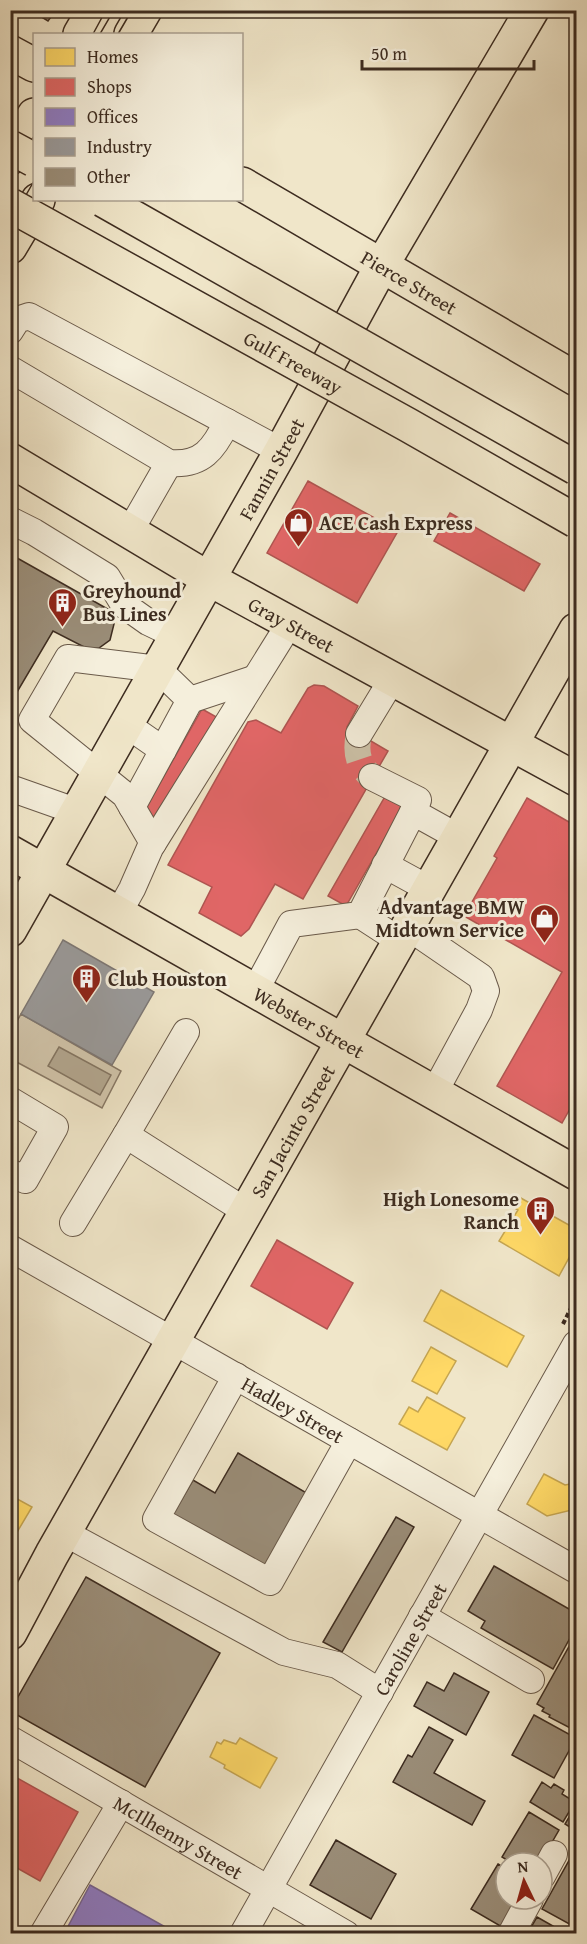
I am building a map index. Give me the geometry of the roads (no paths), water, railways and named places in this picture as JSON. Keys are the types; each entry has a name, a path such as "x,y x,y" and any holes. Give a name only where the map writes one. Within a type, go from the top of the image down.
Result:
{"main road":[{"path":"81,33 94,10"},
{"path":"132,33 145,10"},
{"name":"Fannin Street","path":"10,930 281,451 382,266 532,10"},
{"path":"10,52 33,64"},
{"path":"10,158 33,117"},
{"path":"10,147 33,159"},
{"name":"Pierce Street","path":"243,185 576,379"},
{"path":"10,247 37,201"},
{"path":"105,201 576,468"},
{"name":"Gulf Freeway","path":"10,205 408,425 576,521"},
{"name":"Gray Street","path":"10,460 209,579 512,742 576,779"},
{"name":"San Jacinto Street","path":"13,1623 576,630"},
{"name":"Webster Street","path":"10,852 576,1173"}],"street":[{"path":"10,331 16,320 29,316 281,451"},
{"path":"10,369 169,463 184,465 206,455 217,442 227,422"},
{"path":"130,531 169,463"},
{"path":"10,520 34,532 107,577 124,605 148,622 177,636"},
{"path":"118,914 153,843 290,623"},
{"path":"153,843 125,795 32,720 68,658 158,669 190,700"},
{"path":"359,734 393,678"},
{"path":"132,807 190,700 253,680"},
{"path":"127,725 162,750"},
{"path":"360,915 418,800 372,777"},
{"path":"10,788 78,812"},
{"path":"413,812 458,837"},
{"path":"386,865 429,889"},
{"path":"255,991 291,924 360,915 404,934 482,977 486,991 479,1010 434,1093"},
{"path":"73,1222 186,1032"},
{"path":"10,1100 55,1127 25,1180 10,1172"},
{"path":"126,1135 247,1212"},
{"name":"Hadley Street","path":"10,1248 576,1570"},
{"name":"Caroline Street","path":"243,1934 576,1344"},
{"path":"236,1376 156,1519 270,1582 349,1441"},
{"path":"65,1533 284,1652 337,1665 380,1692"},
{"path":"422,1616 531,1680"},
{"name":"McIlhenny Street","path":"10,1739 346,1934"},
{"path":"43,1934 122,1803"},
{"path":"511,1934 523,1911"}],"tunnel":[{"path":"359,734 357,747 359,758 367,773 372,777"}],"tram line":[{"path":"94,33 106,10"},
{"path":"119,33 132,10"},
{"path":"10,179 33,138"},
{"path":"10,223 33,183"}],"place":[{"name":"ACE Cash Express","path":"298,548"},
{"name":"Greyhound Bus Lines","path":"62,628"},
{"name":"Advantage BMW Midtown Service","path":"545,944"},
{"name":"Club Houston","path":"87,1004"},
{"name":"High Lonesome Ranch","path":"540,1236"}]}
